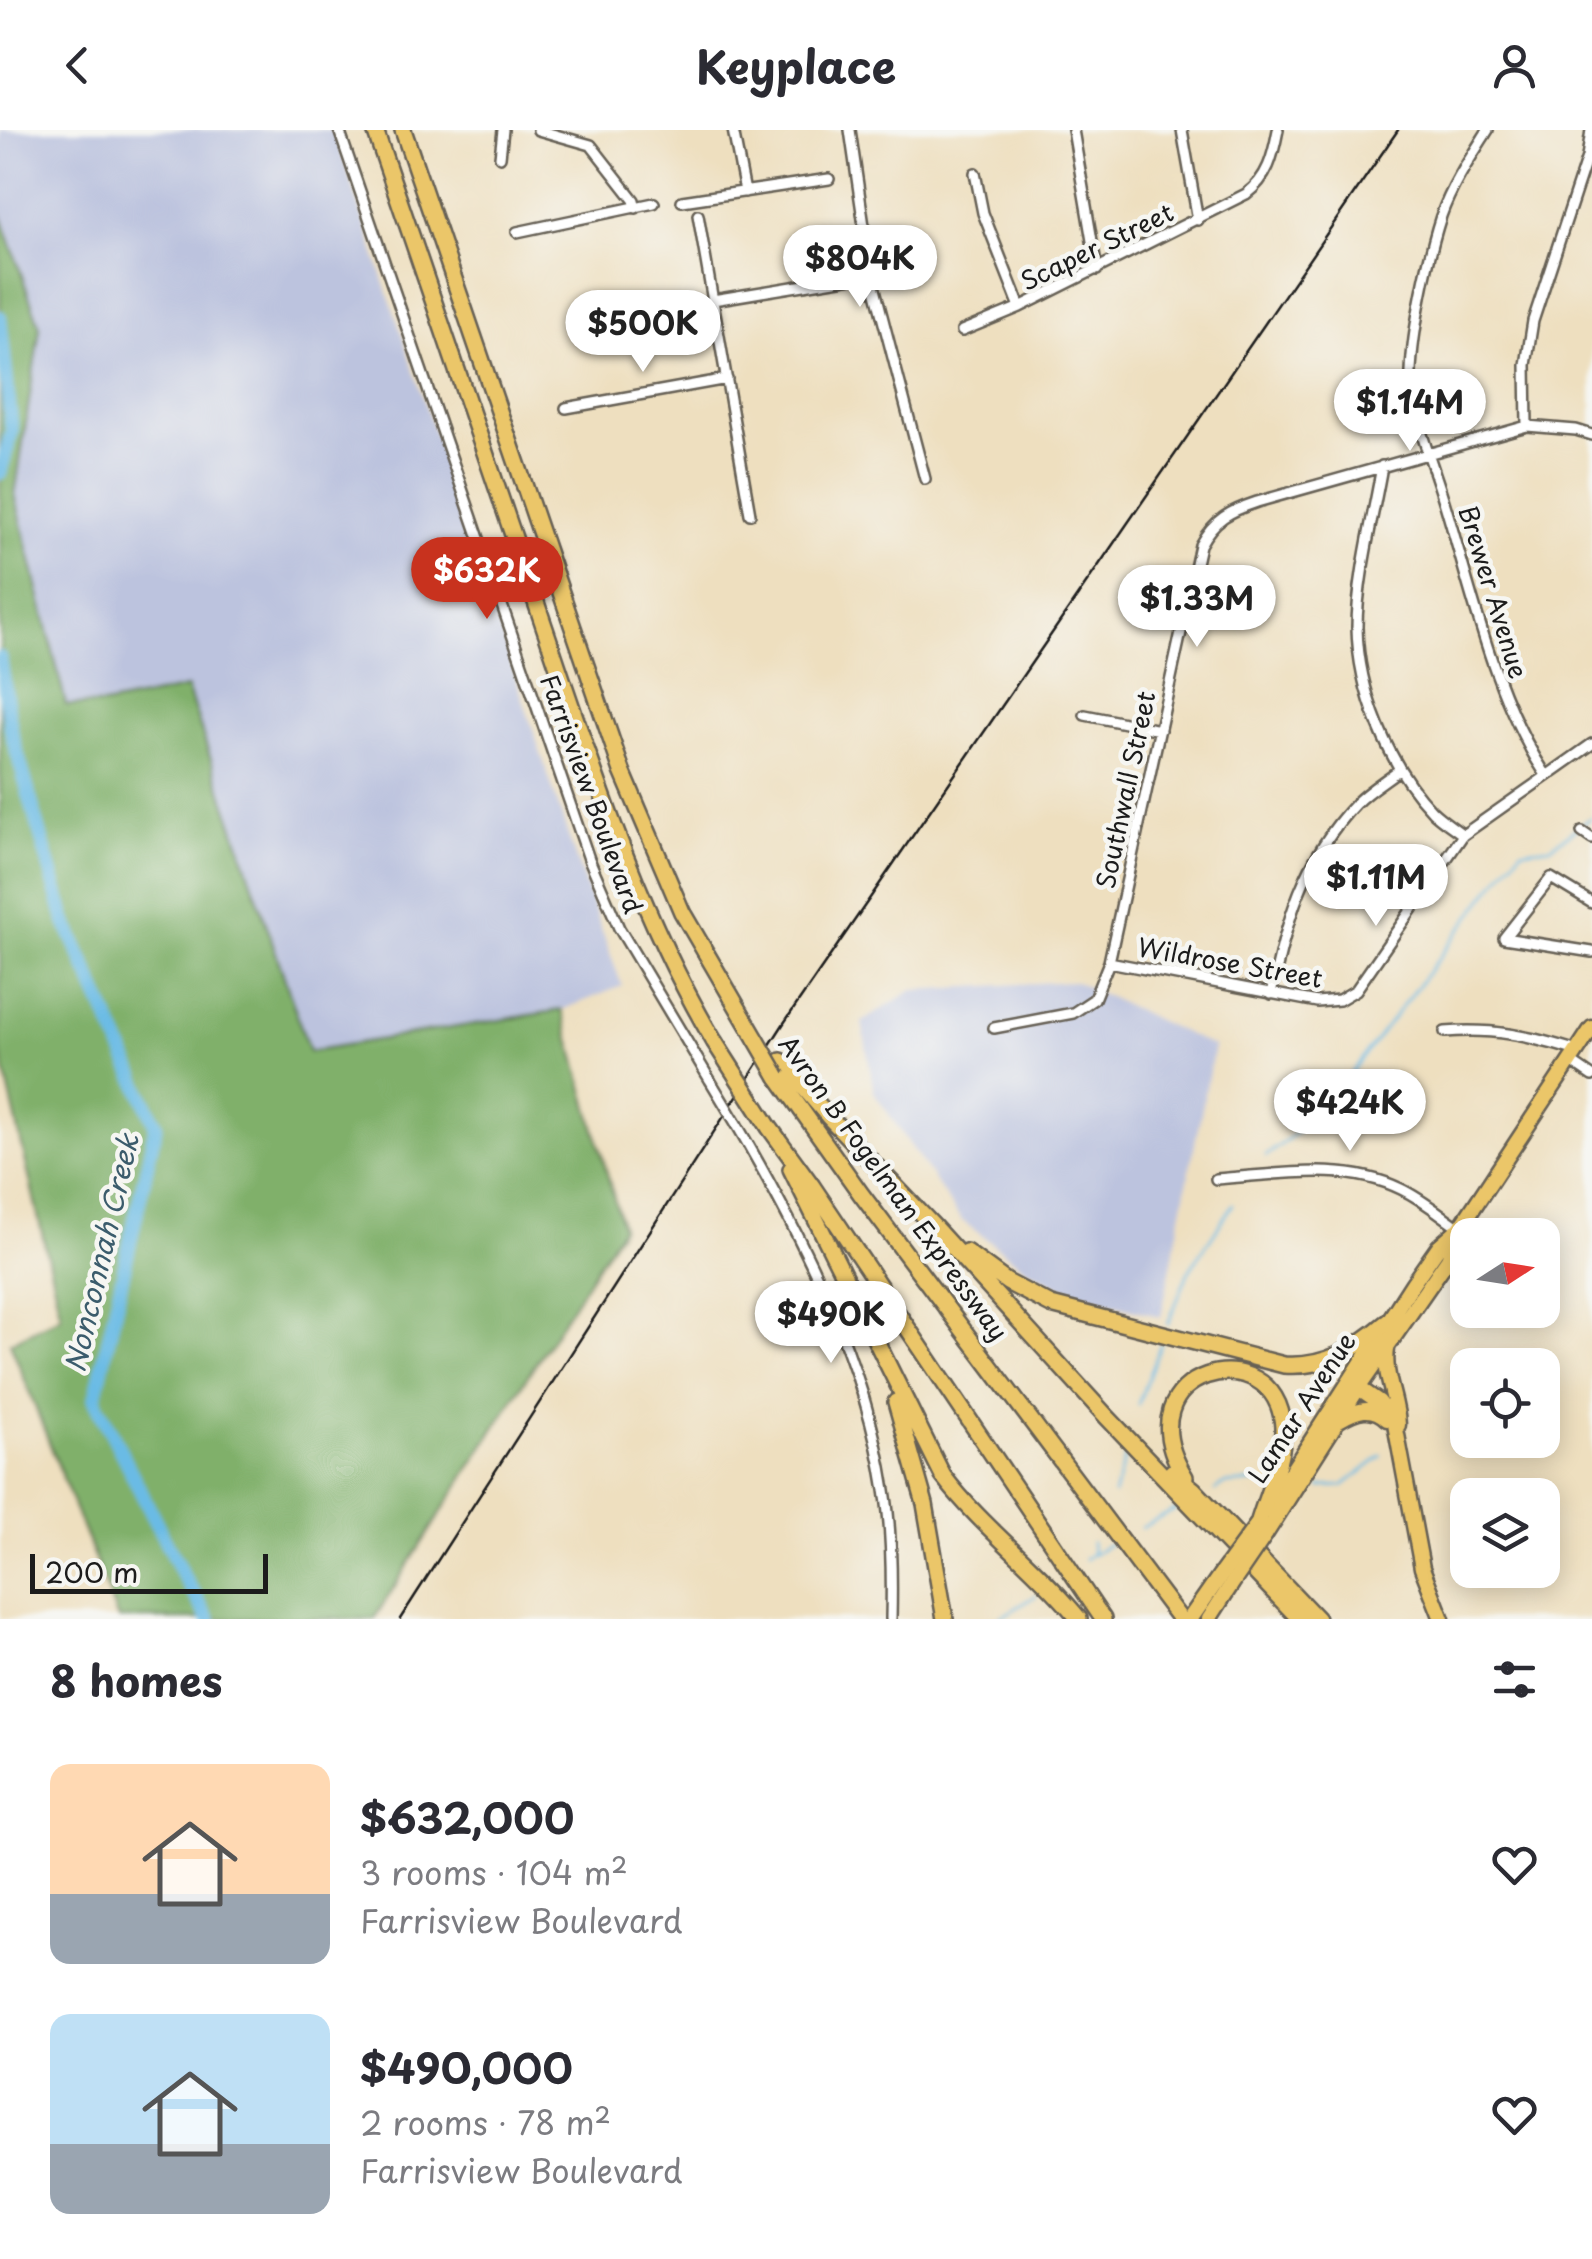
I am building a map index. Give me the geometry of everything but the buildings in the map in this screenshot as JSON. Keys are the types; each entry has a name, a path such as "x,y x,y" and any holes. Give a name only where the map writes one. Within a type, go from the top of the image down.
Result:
{"highway":[{"path":"375,130 590,763 628,866 686,994 772,1132 1104,1619"},
{"name":"Avron B Fogelman Expressway","path":"404,130 622,772 682,912 756,1039 780,1069 861,1194 1180,1619"},
{"path":"780,1069 934,1227 1106,1416 1300,1619"},
{"path":"772,1132 943,1476 970,1510 1026,1561 1079,1619"},
{"path":"934,1227 1007,1282 1051,1306 1265,1362 1318,1364 1346,1353 1386,1323"},
{"path":"992,1292 1193,1489 1317,1619"},
{"path":"881,1356 925,1504 945,1619"},
{"path":"1193,1489 1170,1444 1169,1417 1176,1398 1204,1374 1232,1372 1253,1377 1275,1402 1283,1430 1262,1529"},
{"name":"Lamar Avenue","path":"1190,1619 1226,1580 1262,1529"}],"main road":[{"name":"Lamar Avenue","path":"1467,1218 1592,1028"},
{"name":"Lamar Avenue","path":"1262,1529 1353,1385 1386,1323 1439,1246 1450,1237"},
{"name":"Lamar Avenue","path":"1262,1529 1338,1420 1353,1385 1388,1345 1450,1253"},
{"path":"1388,1345 1385,1370 1395,1397 1398,1436 1422,1568 1442,1619"},
{"path":"1353,1385 1386,1408 1398,1436"},
{"path":"1338,1420 1360,1410 1376,1411 1398,1436"},
{"name":"Lamar Avenue","path":"1210,1618 1226,1580"}],"street":[{"name":"Farrisview Boulevard","path":"339,130 589,859 619,928 789,1217 820,1285 866,1408 886,1492 891,1619"},
{"path":"500,157 504,130"},
{"path":"538,130 591,145 634,200 636,208"},
{"path":"734,130 746,192"},
{"path":"850,130 871,274 924,479"},
{"path":"1074,130 1097,270"},
{"path":"1182,130 1198,220"},
{"name":"Scaper Street","path":"962,331 1097,270 1246,194 1262,180 1268,168 1278,130"},
{"name":"Brewer Avenue","path":"1488,130 1461,173 1441,217 1414,336 1411,377 1429,452 1503,693 1521,737 1546,775"},
{"path":"1527,426 1526,365 1533,321 1587,158 1591,130"},
{"path":"975,174 990,232 1020,307"},
{"path":"682,201 829,179"},
{"path":"517,232 654,203"},
{"path":"698,215 750,514"},
{"path":"713,300 871,274"},
{"path":"566,408 726,380"},
{"name":"Southwall Street","path":"994,1028 1073,1012 1094,999 1109,962 1200,545 1211,525 1228,512 1257,502 1527,426 1592,435"},
{"path":"1382,466 1358,627 1374,710 1400,769 1433,812 1463,835"},
{"path":"1086,715 1160,730"},
{"name":"Wildrose Street","path":"1109,962 1317,1002 1340,1000 1356,990 1463,835 1592,744"},
{"path":"1271,994 1296,896 1315,859 1357,802 1400,769"},
{"path":"1582,832 1592,840"},
{"path":"1592,903 1551,878 1504,938 1592,952"},
{"path":"1444,1032 1483,1029 1529,1036 1573,1056 1592,1076"},
{"path":"1216,1178 1330,1171 1355,1174 1405,1190 1450,1221"}],"shaded area":[{"path":"0,130 334,130 576,859 622,986 562,1010 309,1051 187,689 104,705 66,706 15,495 40,327 0,213"},
{"path":"1075,981 1214,1047 1161,1317 1071,1293 1024,1267 961,1220 874,1092 862,1022 913,990"}],"green space":[{"path":"0,213 40,327 15,495 66,705 104,705 187,688 309,1051 562,1010 622,1227 374,1619 118,1619 10,1342 61,1316 0,1050"}],"waterway":[{"name":"Nonconnah Creek","path":"0,317 12,431 0,473"},
{"name":"Nonconnah Creek","path":"0,658 12,735 65,920 156,1125 95,1400 182,1574 209,1619"},
{"path":"1266,1156 1319,1115 1521,850 1550,847 1592,817"},
{"path":"1168,1324 1188,1273 1233,1204"},
{"path":"1138,1404 1161,1343"},
{"path":"1114,1495 1127,1449"},
{"path":"1320,1487 1343,1486 1382,1456"},
{"path":"1215,1490 1224,1484 1256,1482"},
{"path":"1141,1528 1182,1506"},
{"path":"1085,1559 1092,1554 1091,1542"},
{"path":"1093,1554 1109,1544"},
{"path":"998,1619 1036,1596"}],"railway":[{"path":"400,1619 784,1023 1398,130"}]}
